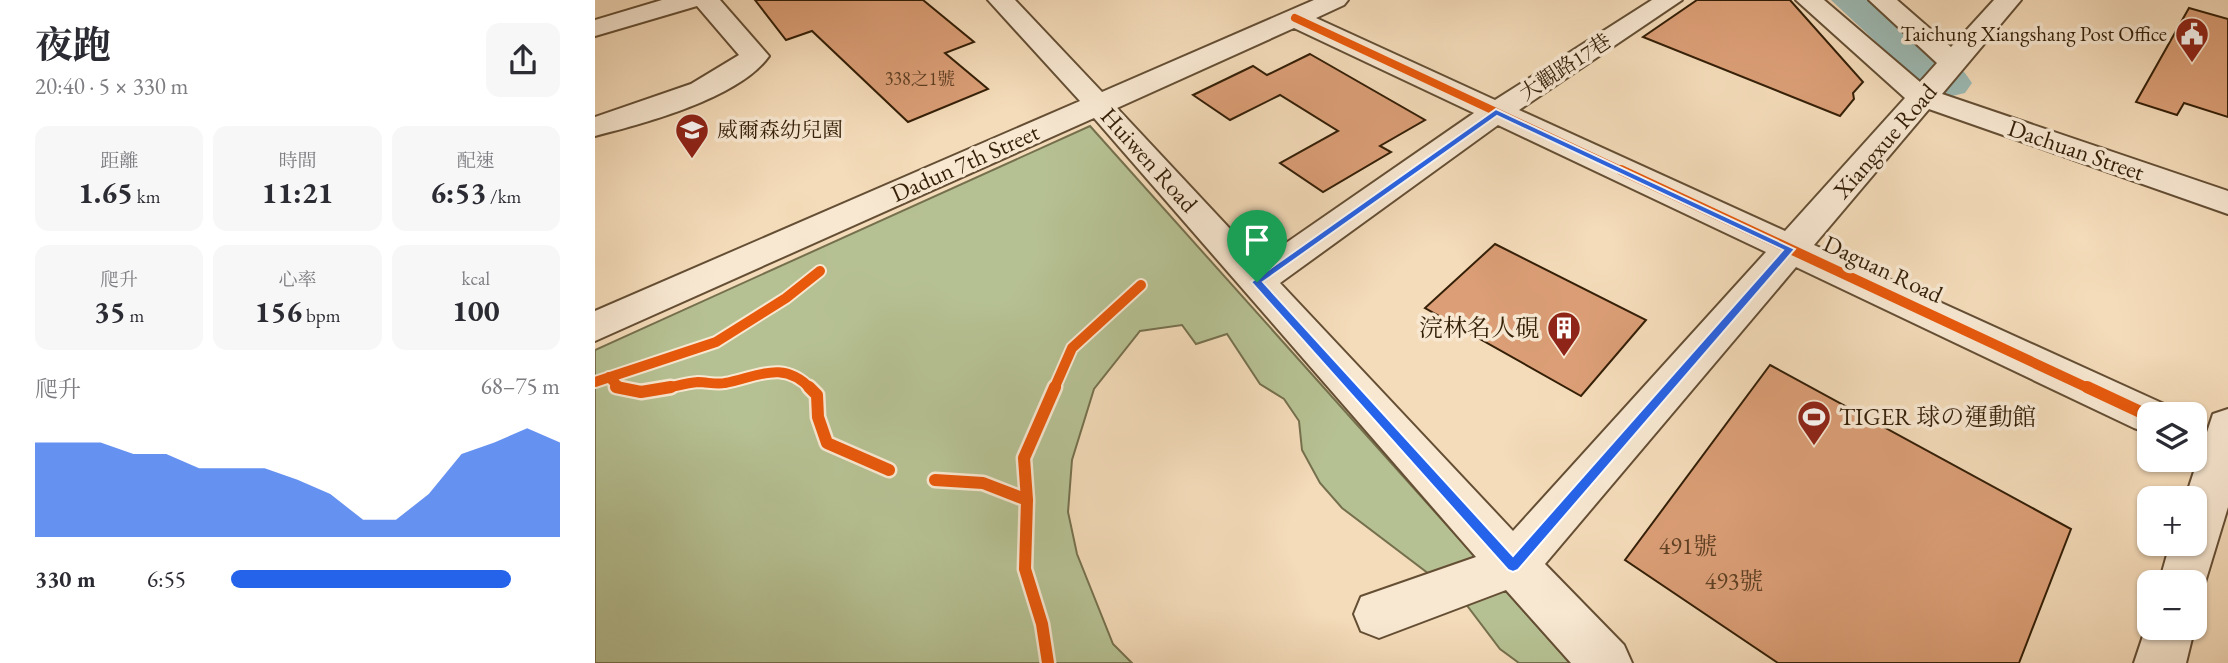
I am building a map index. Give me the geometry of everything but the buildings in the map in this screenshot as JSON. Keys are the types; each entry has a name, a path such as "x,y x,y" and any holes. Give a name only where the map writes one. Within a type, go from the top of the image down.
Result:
{"street":[{"path":"595,28 689,0"},
{"path":"595,127 738,74 755,56 706,0"},
{"name":"Huiwen Road","path":"1001,0 1090,94 1513,566 1606,663"},
{"name":"Dadun 7th Street","path":"595,298 1090,94 1285,9 1335,0"},
{"name":"大觀路17巷","path":"1257,282 1496,112 1668,0"},
{"path":"1809,0 1903,84 1923,97"},
{"path":"1882,0 1952,63"},
{"name":"Xiangxue Road","path":"1513,566 2008,0"},
{"name":"Daguan Road","path":"1285,9 1496,112 2137,410"},
{"name":"Dadun 7th Street","path":"595,327 1090,94"},
{"name":"Dachuan Street","path":"1923,97 2228,203"},
{"path":"2207,489 2218,442"},
{"path":"1378,614 1513,566"},
{"path":"2160,663 2167,640"}],"green space":[{"path":"1090,126 1570,663 1519,663 1500,649 1462,599 1342,508 1320,483 1302,450 1299,421 1284,399 1260,384 1227,334 1196,344 1182,325 1140,331 1094,389 1072,460 1068,512 1077,554 1113,644 1132,663 595,663 595,350"}],"waterway":[{"path":"1852,0 1948,83"}],"cycle path":[{"path":"1295,18 2137,410"},
{"path":"595,382 716,342 786,298 820,271"},
{"path":"1048,663 1042,624 1025,569 1027,500 1024,458 1072,348 1141,285"},
{"path":"609,377 617,388 641,392 700,382 724,384 749,374 778,372 801,378 817,395 818,417 827,443 889,470"},
{"path":"935,480 983,483 1027,500"}],"place":[{"name":"Taichung Xiangshang Post Office","path":"2192,64"},
{"name":"威爾森幼兒園","path":"692,160"},
{"name":"浣林名人硯","path":"1564,358"},
{"name":"TIGER 球の運動館","path":"1814,447"}],"route":[{"path":"1496,112 1790,249 1513,566 1257,282 1496,112"}]}
